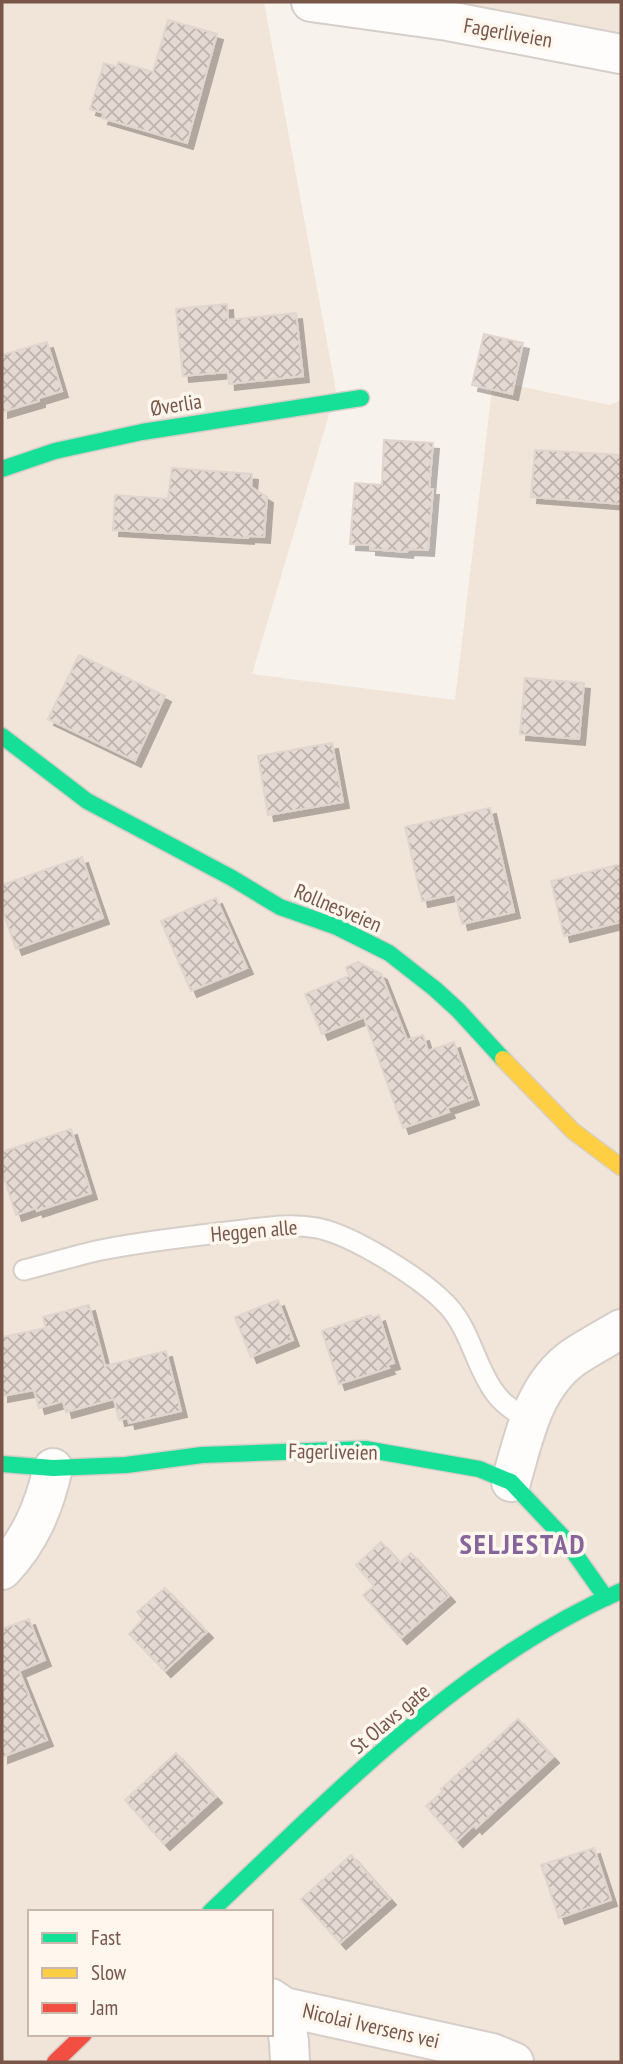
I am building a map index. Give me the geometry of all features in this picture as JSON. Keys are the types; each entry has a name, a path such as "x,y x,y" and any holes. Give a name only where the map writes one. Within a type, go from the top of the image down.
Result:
{"street":[{"name":"Fagerliveien","path":"310,2 447,21 621,54"},
{"name":"Øverlia","path":"2,469 55,451 142,432 361,398"},
{"name":"Rollnesveien","path":"2,736 87,801 232,878 280,907 337,927 389,953 458,1010 573,1131 621,1167"},
{"path":"511,1482 529,1421 544,1387 572,1359 621,1329"},
{"name":"Fagerliveien","path":"2,1464 53,1468 125,1465 214,1455 365,1449 479,1469 511,1482 614,1595"},
{"path":"2,1570 14,1558 35,1525 46,1498 53,1468"},
{"name":"St Olavs gate","path":"212,1910 371,1760 425,1716 484,1671 544,1632 614,1595"},
{"path":"278,2002 289,2042 290,2062"},
{"name":"Nicolai Iversens vei","path":"278,2002 492,2053 514,2062"},
{"path":"55,2062 82,2036"}],"lane":[{"name":"Heggen alle","path":"24,1270 96,1251 173,1239 275,1226 319,1228 341,1236 397,1266 435,1294 462,1326 492,1390 503,1403 529,1421"}],"shaded area":[{"path":"2,2 264,2 336,391 252,674 455,700 493,381 610,405 621,400 621,2062 2,2062"},
{"path":"404,2 621,2 621,48"}],"building":[{"path":"168,20 217,34 187,143 102,118 104,113 90,109 104,63 117,67 118,62 153,72"},
{"path":"227,304 228,320 296,313 303,376 229,384 228,372 183,376 176,309"},
{"path":"484,334 523,343 512,394 472,385"},
{"path":"47,342 62,391 2,412 2,355"},
{"path":"384,440 433,443 429,489 433,489 428,550 408,549 407,552 370,549 370,545 350,544 355,483 382,485"},
{"path":"535,450 621,455 621,504 531,497"},
{"path":"172,468 252,474 251,487 267,497 264,537 113,530 115,495 168,499"},
{"path":"79,655 165,696 135,761 48,719"},
{"path":"525,678 584,683 579,739 520,734"},
{"path":"332,743 343,802 268,815 258,756"},
{"path":"490,808 514,912 462,924 455,894 422,901 405,827"},
{"path":"82,857 103,918 16,949 2,908 2,885"},
{"path":"621,864 621,922 564,936 551,881"},
{"path":"216,898 247,968 191,991 161,921"},
{"path":"358,962 381,974 407,1040 423,1035 428,1051 454,1042 473,1099 447,1108 449,1112 403,1128 364,1017 322,1034 305,994 349,976 346,967"},
{"path":"71,1129 91,1193 16,1215 2,1171 2,1152"},
{"path":"278,1300 293,1340 251,1357 235,1317"},
{"path":"89,1305 105,1366 166,1351 181,1411 129,1423 128,1418 119,1420 114,1399 66,1412 63,1401 39,1408 34,1390 2,1396 2,1337 46,1328 43,1317"},
{"path":"371,1315 372,1318 379,1315 394,1363 387,1365 389,1368 339,1384 322,1331"},
{"path":"381,1542 400,1563 411,1553 449,1596 401,1638 363,1595 374,1586 356,1565"},
{"path":"165,1588 207,1632 165,1671 129,1634 143,1619 137,1612"},
{"path":"29,1619 45,1660 19,1671 47,1740 2,1757 2,1629"},
{"path":"518,1719 553,1757 476,1828 474,1825 457,1841 426,1806"},
{"path":"176,1753 216,1797 164,1844 125,1800"},
{"path":"594,1848 611,1900 559,1918 541,1865"},
{"path":"351,1855 390,1899 340,1943 301,1899"}],"traffic: fast":[{"path":"2,469 55,451 142,432 361,398"},
{"path":"2,736 87,801 232,878 280,907 337,927 389,953 458,1010 503,1059"},
{"path":"2,1464 53,1468 126,1465 202,1455 365,1449 479,1469 511,1482 563,1537 606,1598"},
{"path":"212,1910 353,1777 454,1692 507,1654 563,1620 621,1591"}],"traffic: slow":[{"path":"503,1059 573,1131 621,1167"}],"traffic: jam":[{"path":"55,2062 82,2036"}],"district":[{"name":"SELJESTAD","path":"523,1544"}]}
